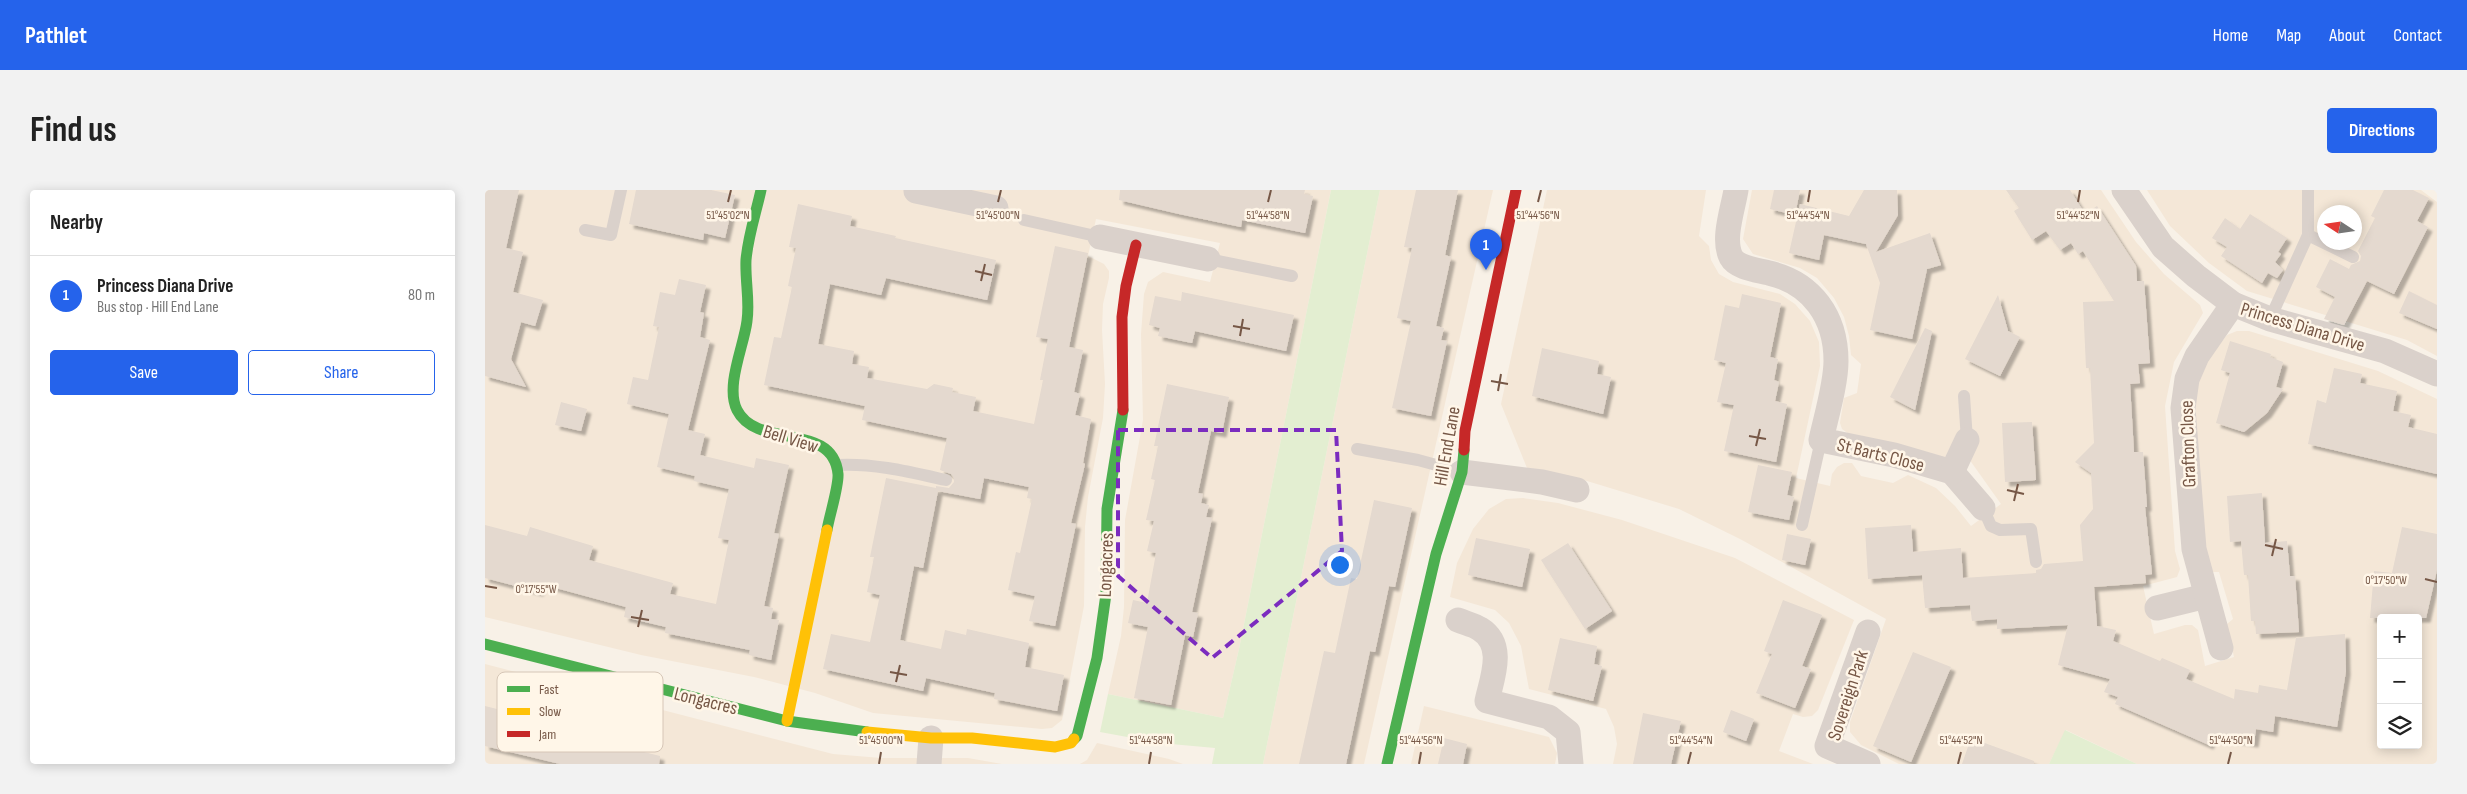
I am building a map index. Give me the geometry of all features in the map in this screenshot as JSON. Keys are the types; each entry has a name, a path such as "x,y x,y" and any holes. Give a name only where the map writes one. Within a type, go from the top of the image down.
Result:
{"street":[{"name":"Bell View","path":"761,190 747,258 747,321 733,390 734,403 738,412 753,427 823,446 831,454 837,465 838,475 787,720"},
{"path":"909,190 996,208"},
{"name":"Hill End Lane","path":"1387,764 1437,554 1462,472 1465,431 1516,190"},
{"name":"St Barts Close","path":"1736,190 1727,246 1732,259 1743,266 1787,277 1808,290 1821,306 1833,332 1836,362 1821,440 1893,455 1953,472"},
{"name":"Princess Diana Drive","path":"2124,190 2163,247 2196,276 2233,304 2270,319 2385,351 2437,374"},
{"path":"1100,237 1208,260"},
{"name":"Longacres","path":"663,689 787,720 841,730 931,738 972,738 1055,747 1071,743 1077,736 1097,658 1106,594 1107,509 1124,405 1122,317 1126,286 1136,244"},
{"name":"Grafton Close","path":"2221,648 2193,549 2183,408 2187,379 2197,356 2233,304"},
{"path":"1967,440 1953,472 1983,508"},
{"path":"1462,472 1542,482 1577,490"},
{"path":"2157,608 2207,596"},
{"path":"1458,620 1481,629 1492,642 1497,660 1487,701 1549,717 1568,732 1571,764"},
{"name":"Sovereign Park","path":"1868,632 1827,746 1868,764"},
{"name":"Longacres","path":"485,644 596,672"},
{"path":"929,764 931,738"}],"lane":[{"path":"585,230 611,235 621,190"},
{"path":"2270,319 2308,235 2308,190"},
{"path":"1024,220 1100,237"},
{"path":"2308,235 2353,257"},
{"path":"1208,260 1292,276"},
{"path":"1964,396 1967,440"},
{"path":"1802,525 1821,440"},
{"path":"1357,449 1418,460 1462,472"},
{"path":"837,465 859,464 946,480"},
{"path":"1983,508 1991,526 2001,530 2031,530 2036,562"}],"highlighted area":[{"path":"1118,430 1336,430 1342,551 1212,658 1118,576"}],"shaded area":[{"path":"485,190 1331,190 1239,649 1223,718 1108,694 1121,636 1124,607 1125,520 1143,420 1141,334 1144,294 1148,282 1163,272 1210,282 1220,243 1096,219 1088,256 1104,264 1109,271 1109,278 1103,304 1102,330 1105,384 1103,418 1088,497 1085,527 1084,606 1062,720 1052,728 1042,729 873,713 815,693 754,677 641,655 485,617"},
{"path":"1380,190 1493,190 1364,764 1263,764"},
{"path":"1547,190 1706,190 1699,236 1709,246 1711,260 1719,274 1733,282 1780,294 1795,304 1810,321 1819,342 1820,366 1796,478 1830,486 1832,474 1837,467 1844,463 1852,463 1861,476 1893,483 1908,475 1936,488 1955,506 1971,526 2001,504 1969,459 1946,458 1850,435 1842,429 1840,423 1844,398 1857,393 1861,364 1851,355 1844,317 1834,298 1817,278 1800,268 1753,254 1743,239 1752,190 2101,190 2136,242 2164,274 2200,305 2203,313 2174,362 2165,406 2175,551 2180,569 2177,577 2143,586 2154,634 2185,625 2192,625 2198,630 2205,666 2234,657 2227,624 2233,619 2219,572 2211,572 2205,557 2194,403 2202,366 2227,335 2237,331 2249,331 2378,371 2437,399 2437,764 2137,764 2066,730 2049,764 1899,764 1861,745 1850,732 1850,722 1886,619 1740,539 1679,509 1587,481 1527,468 1501,404"},
{"path":"2147,190 2421,190 2437,202 2437,356 2407,340 2247,291 2209,263 2170,226"},
{"path":"1523,498 1558,503 1622,520 1735,558 1854,620 1818,710 1812,716 1803,717 1793,714 1779,751 1813,764 1613,764 1617,744 1614,727 1606,709 1529,689 1521,646 1509,623 1495,610 1450,597 1457,563 1473,529 1489,509 1506,499"},
{"path":"485,664 516,672 497,672 497,752 663,752 663,710 833,754 881,758 968,758 1002,764 485,764"},
{"path":"1424,706 1549,737 1557,753 1555,764 1411,764"},
{"path":"1097,743 1169,759 1183,764 1080,764 1087,760"}],"green space":[{"path":"1331,190 1380,190 1263,764 1212,764 1215,748 1160,743 1100,732 1108,694 1223,718 1239,649"},
{"path":"2065,730 2137,764 2049,764"}],"building":[{"path":"485,190 519,190 506,248 523,252 513,292 543,300 535,326 521,322 511,359 526,387 485,376"},
{"path":"636,190 711,190 735,195 725,238 704,233 703,240 629,224"},
{"path":"1120,190 1305,190 1304,194 1313,196 1305,233 1242,220 1241,227 1179,214 1119,200"},
{"path":"1416,190 1458,190 1445,255 1451,257 1436,326 1444,328 1441,340 1447,341 1431,416 1392,408 1411,321 1397,318 1412,248 1404,247"},
{"path":"1774,190 1800,190 1795,215 1770,209"},
{"path":"1864,190 1897,190 1898,215 1876,252 1930,233 1941,265 1927,269 1912,339 1870,330 1880,283 1866,244 1824,235 1819,260 1789,253 1800,204 1849,216"},
{"path":"2006,190 2070,190 2085,214 2097,206 2136,266 2137,281 2144,281 2150,363 2138,364 2140,383 2130,384 2134,452 2143,452 2147,507 2145,507 2152,574 2145,575 2146,583 2094,587 2097,626 2116,630 2113,641 2160,661 2162,658 2190,670 2186,679 2234,699 2235,689 2258,693 2259,685 2287,690 2296,638 2345,634 2346,671 2337,727 2275,716 2273,732 2256,729 2254,743 2213,736 2209,745 2115,704 2118,697 2104,692 2110,679 2058,665 2068,625 1997,629 1997,619 1972,621 1970,605 1925,608 1922,575 1868,579 1865,528 1911,525 1913,552 1961,548 1963,578 2036,573 2036,570 2041,569 2044,564 2083,561 2080,525 2093,509 2091,473 2075,462 2094,443 2090,368 2086,368 2083,302 2114,301 2083,251 2078,254 2071,243 2060,250 2046,231 2032,240 2014,211 2019,208"},
{"path":"2384,190 2413,190 2429,198 2417,221 2428,227 2394,294 2367,281 2344,325 2324,319 2335,297 2316,287 2330,259 2349,269 2351,265 2360,261 2361,256 2358,251 2362,250 2362,243 2375,218 2371,216"},
{"path":"798,204 852,216 850,226 996,260 987,300 886,278 881,295 830,284 818,344 854,351 852,364 869,367 867,378 927,389 934,384 953,388 952,392 976,397 973,411 1034,424 1043,380 1040,380 1048,339 1036,337 1055,246 1088,253 1069,347 1083,350 1074,392 1080,394 1075,415 1091,419 1083,463 1085,464 1071,523 1076,524 1055,626 1029,621 1035,596 1008,590 1016,552 1020,553 1032,499 1027,498 1029,487 984,478 980,499 938,491 923,568 914,566 900,640 941,649 945,630 966,635 967,629 1029,643 1025,667 1064,675 1057,711 994,699 995,693 926,678 923,691 823,669 831,634 870,642 880,595 867,592 874,557 870,557 886,478 936,488 936,486 949,488 954,482 954,478 951,474 940,470 947,438 862,420 865,406 764,385 774,337 781,338 792,287 788,286 796,248 789,247"},
{"path":"2250,214 2287,238 2278,252 2281,254 2275,262 2283,270 2277,278 2268,273 2262,283 2221,256 2227,247 2212,238 2225,218 2240,229"},
{"path":"679,279 706,285 700,312 704,313 700,337 710,340 688,430 705,434 700,455 754,468 756,458 789,465 774,533 779,534 764,606 773,608 771,619 779,620 771,660 749,655 750,650 665,633 666,627 624,617 626,607 541,584 539,592 485,578 485,525 527,536 530,527 593,546 589,560 673,583 670,594 716,604 729,540 718,538 729,489 694,481 695,476 657,467 669,414 627,404 633,377 648,380 659,327 653,326 660,292 675,295"},
{"path":"2409,291 2437,305 2437,329 2399,313"},
{"path":"1182,292 1294,315 1286,351 1195,331 1192,343 1158,336 1160,328 1149,325 1155,296 1181,301"},
{"path":"1742,294 1781,303 1770,357 1778,359 1774,380 1779,382 1775,401 1787,404 1776,462 1724,451 1734,405 1717,402 1726,363 1714,360 1725,305 1739,308"},
{"path":"1998,295 2008,331 2020,337 2000,376 1965,359"},
{"path":"1925,328 1932,331 1915,410 1890,397"},
{"path":"2230,341 2271,354 2270,357 2283,362 2276,387 2283,389 2267,413 2244,432 2216,423 2230,373 2221,370"},
{"path":"1542,348 1599,361 1597,374 1611,377 1603,414 1532,396"},
{"path":"2334,368 2362,374 2360,383 2397,391 2393,411 2411,415 2408,427 2437,434 2437,474 2308,444 2317,400 2326,403"},
{"path":"1167,384 1229,397 1222,433 1211,431 1198,493 1203,494 1201,503 1209,505 1206,517 1212,518 1192,612 1198,613 1193,637 1185,635 1171,705 1134,698 1148,627 1128,623 1133,600 1147,603 1156,553 1147,551 1154,521 1146,520 1155,480 1151,479 1158,446 1154,446"},
{"path":"561,402 587,409 581,431 555,425"},
{"path":"2032,422 2036,480 2005,482 2002,423"},
{"path":"1758,465 1792,472 1787,495 1794,497 1789,520 1748,512"},
{"path":"2262,493 2265,543 2287,541 2290,576 2295,576 2299,632 2256,634 2255,621 2251,621 2248,575 2244,575 2241,541 2230,542 2227,496"},
{"path":"1374,500 1412,508 1395,587 1389,586 1375,652 1370,651 1346,764 1299,764 1324,651 1335,653 1351,578 1357,579"},
{"path":"2402,527 2437,534 2437,570 2426,618 2422,618 2422,614 2377,614 2377,618 2370,618 2374,571 2392,573"},
{"path":"1787,534 1811,539 1805,565 1782,560"},
{"path":"1476,538 1530,549 1522,587 1468,575"},
{"path":"1568,543 1612,611 1585,629 1541,560"},
{"path":"1783,600 1822,615 1802,666 1811,669 1795,708 1756,693 1772,654 1764,651"},
{"path":"1560,638 1597,646 1594,664 1602,666 1593,701 1548,690"},
{"path":"1913,652 1951,667 1911,762 1873,746"},
{"path":"485,706 497,709 497,749 485,746"},
{"path":"1731,710 1754,719 1746,741 1723,732"},
{"path":"1643,713 1681,721 1671,764 1633,764"},
{"path":"1444,738 1467,744 1463,764 1438,764"},
{"path":"1971,738 2034,761 2034,764 1962,764"},
{"path":"510,752 644,752 660,756 659,764 560,764"}],"traffic: fast":[{"path":"761,190 747,251 748,313 734,378 734,400 737,410 747,422 776,434 809,441 823,447 833,458 838,479 827,530"},
{"path":"1074,739 1077,736 1097,658 1106,594 1107,509 1123,410"},
{"path":"1387,764 1436,554 1462,472 1464,450"},
{"path":"485,644 595,672"},
{"path":"663,689 787,721 867,732"}],"traffic: slow":[{"path":"787,721 827,530"},
{"path":"867,732 931,738 972,738 1055,747 1071,743 1074,739"}],"traffic: jam":[{"path":"1464,450 1465,431 1516,190"},
{"path":"1123,410 1122,317 1126,286 1136,245"}],"place":[{"name":"Princess Diana Drive","path":"1486,270"}]}
